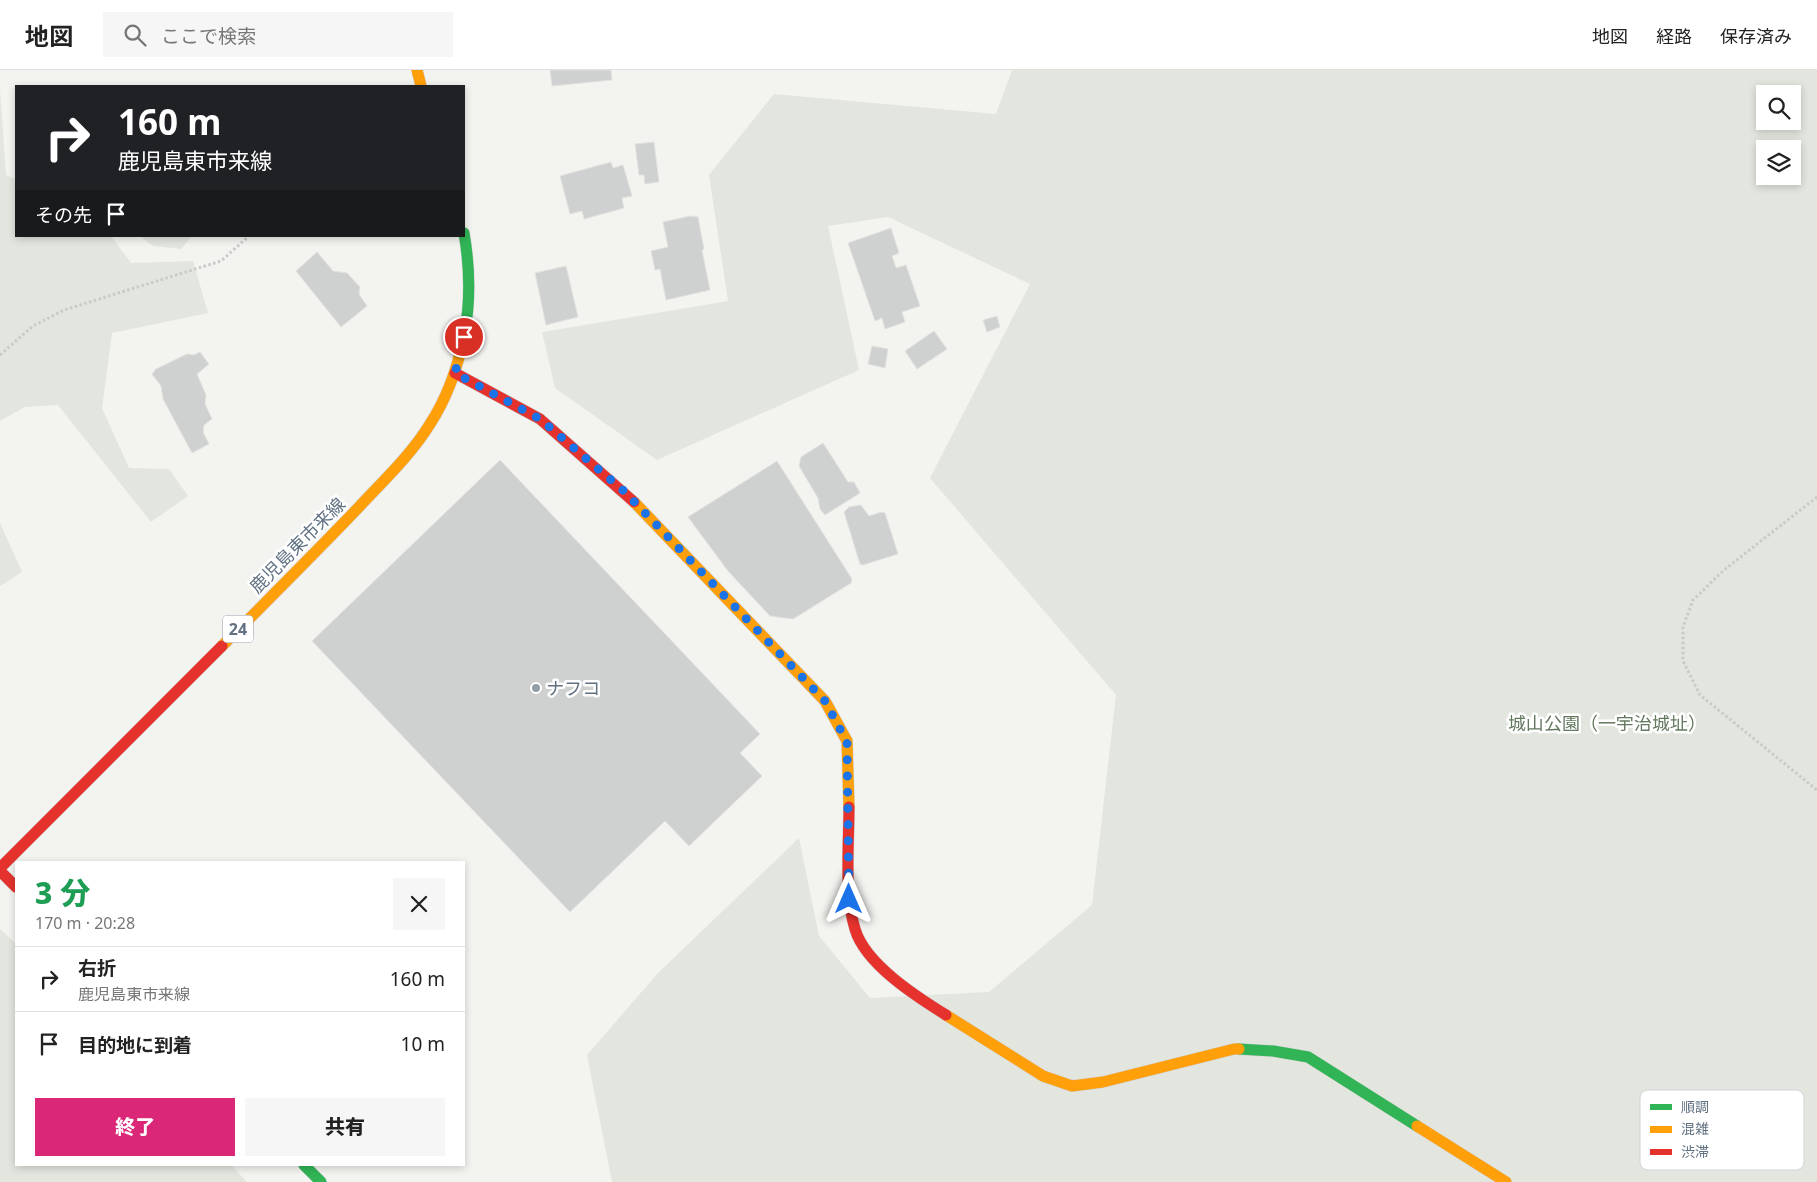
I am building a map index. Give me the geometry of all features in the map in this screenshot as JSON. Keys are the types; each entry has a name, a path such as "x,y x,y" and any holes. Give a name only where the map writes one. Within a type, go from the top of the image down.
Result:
{"street":[{"path":"417,70 421,85"},
{"name":"鹿児島東市来線","path":"15,886 0,869 343,524 406,458 436,414 455,373 464,337 469,300 470,270 465,237"},
{"path":"455,373 540,419 625,492 825,701 847,742 849,899 855,931 872,959 912,994 1042,1076 1072,1086 1103,1082 1234,1049 1273,1051 1308,1056 1506,1182"},
{"path":"305,1166 321,1182"}],"path":[{"path":"0,355 33,326 64,310 221,261 248,237"},
{"path":"1817,497 1724,570 1693,600 1683,627 1683,661 1700,695 1817,790"}],"green space":[{"name":"城山公園（一宇治城址）","path":"1012,70 1817,70 1817,1182 612,1182 587,1055 658,973 799,838 819,936 870,998 989,992 1092,905 1116,695 930,478 1030,284 888,217 828,226 859,370 657,460 555,388 542,332 728,301 709,175 774,94 996,114"},
{"path":"0,88 6,175 15,179 15,237 112,237 131,263 193,261 208,313 112,333 102,408 129,468 169,469 188,496 151,522 58,405 25,407 0,421"},
{"path":"141,237 191,237 181,249 153,246"},
{"path":"0,523 22,572 0,586"},
{"path":"0,929 15,943 15,1166 232,1166 247,1182 0,1182"}],"building":[{"path":"550,70 611,70 612,80 552,86"},
{"path":"654,142 659,182 645,184 644,175 639,175 635,144"},
{"path":"611,162 613,168 623,165 632,196 622,198 624,208 584,219 582,211 570,214 560,176"},
{"path":"690,216 698,217 710,290 666,300 660,269 655,270 651,251 668,247 663,222"},
{"path":"891,228 899,253 892,256 896,268 906,265 920,306 902,312 905,322 885,329 882,318 875,321 848,243"},
{"path":"317,252 333,271 347,273 360,287 359,294 367,306 341,327 296,271"},
{"path":"566,266 578,317 546,325 535,273"},
{"path":"997,316 1000,327 987,332 983,320"},
{"path":"934,331 947,349 917,369 905,351"},
{"path":"872,346 888,349 885,368 868,364"},
{"path":"200,352 209,364 197,374 206,395 205,404 212,419 204,425 203,432 209,444 192,453 163,399 161,386 152,374 156,369 187,354 194,355"},
{"path":"823,443 848,482 854,482 860,493 825,515 820,509 818,498 799,466 801,457"},
{"name":"ナフコ","path":"500,460 760,734 740,753 762,776 689,846 665,821 570,912 312,641"},
{"path":"777,461 852,579 851,583 793,619 770,616 728,571 688,517"},
{"path":"861,505 869,516 882,512 885,513 898,554 863,565 860,564 844,512 849,507"}],"traffic: fast":[{"path":"464,336 469,285 465,237"},
{"path":"1239,1049 1273,1051 1308,1057 1417,1126"},
{"path":"305,1166 321,1182"}],"traffic: slow":[{"path":"417,70 421,85"},
{"path":"222,646 396,468 414,446 436,414 447,393 459,359 464,336"},
{"path":"634,502 825,701 847,741 849,807"},
{"path":"946,1015 1043,1076 1072,1086 1103,1082 1239,1049"},
{"path":"1417,1126 1506,1182"}],"traffic: jam":[{"path":"455,373 540,419 634,502"},
{"path":"0,868 222,646"},
{"path":"849,807 849,900 855,929 861,942 869,955 893,978 946,1015"},
{"path":"0,871 15,886"}],"place":[{"name":"ナフコ","path":"536,688"}],"route":[{"path":"464,337 455,373 540,419 625,492 825,701 847,742 849,899"}]}
